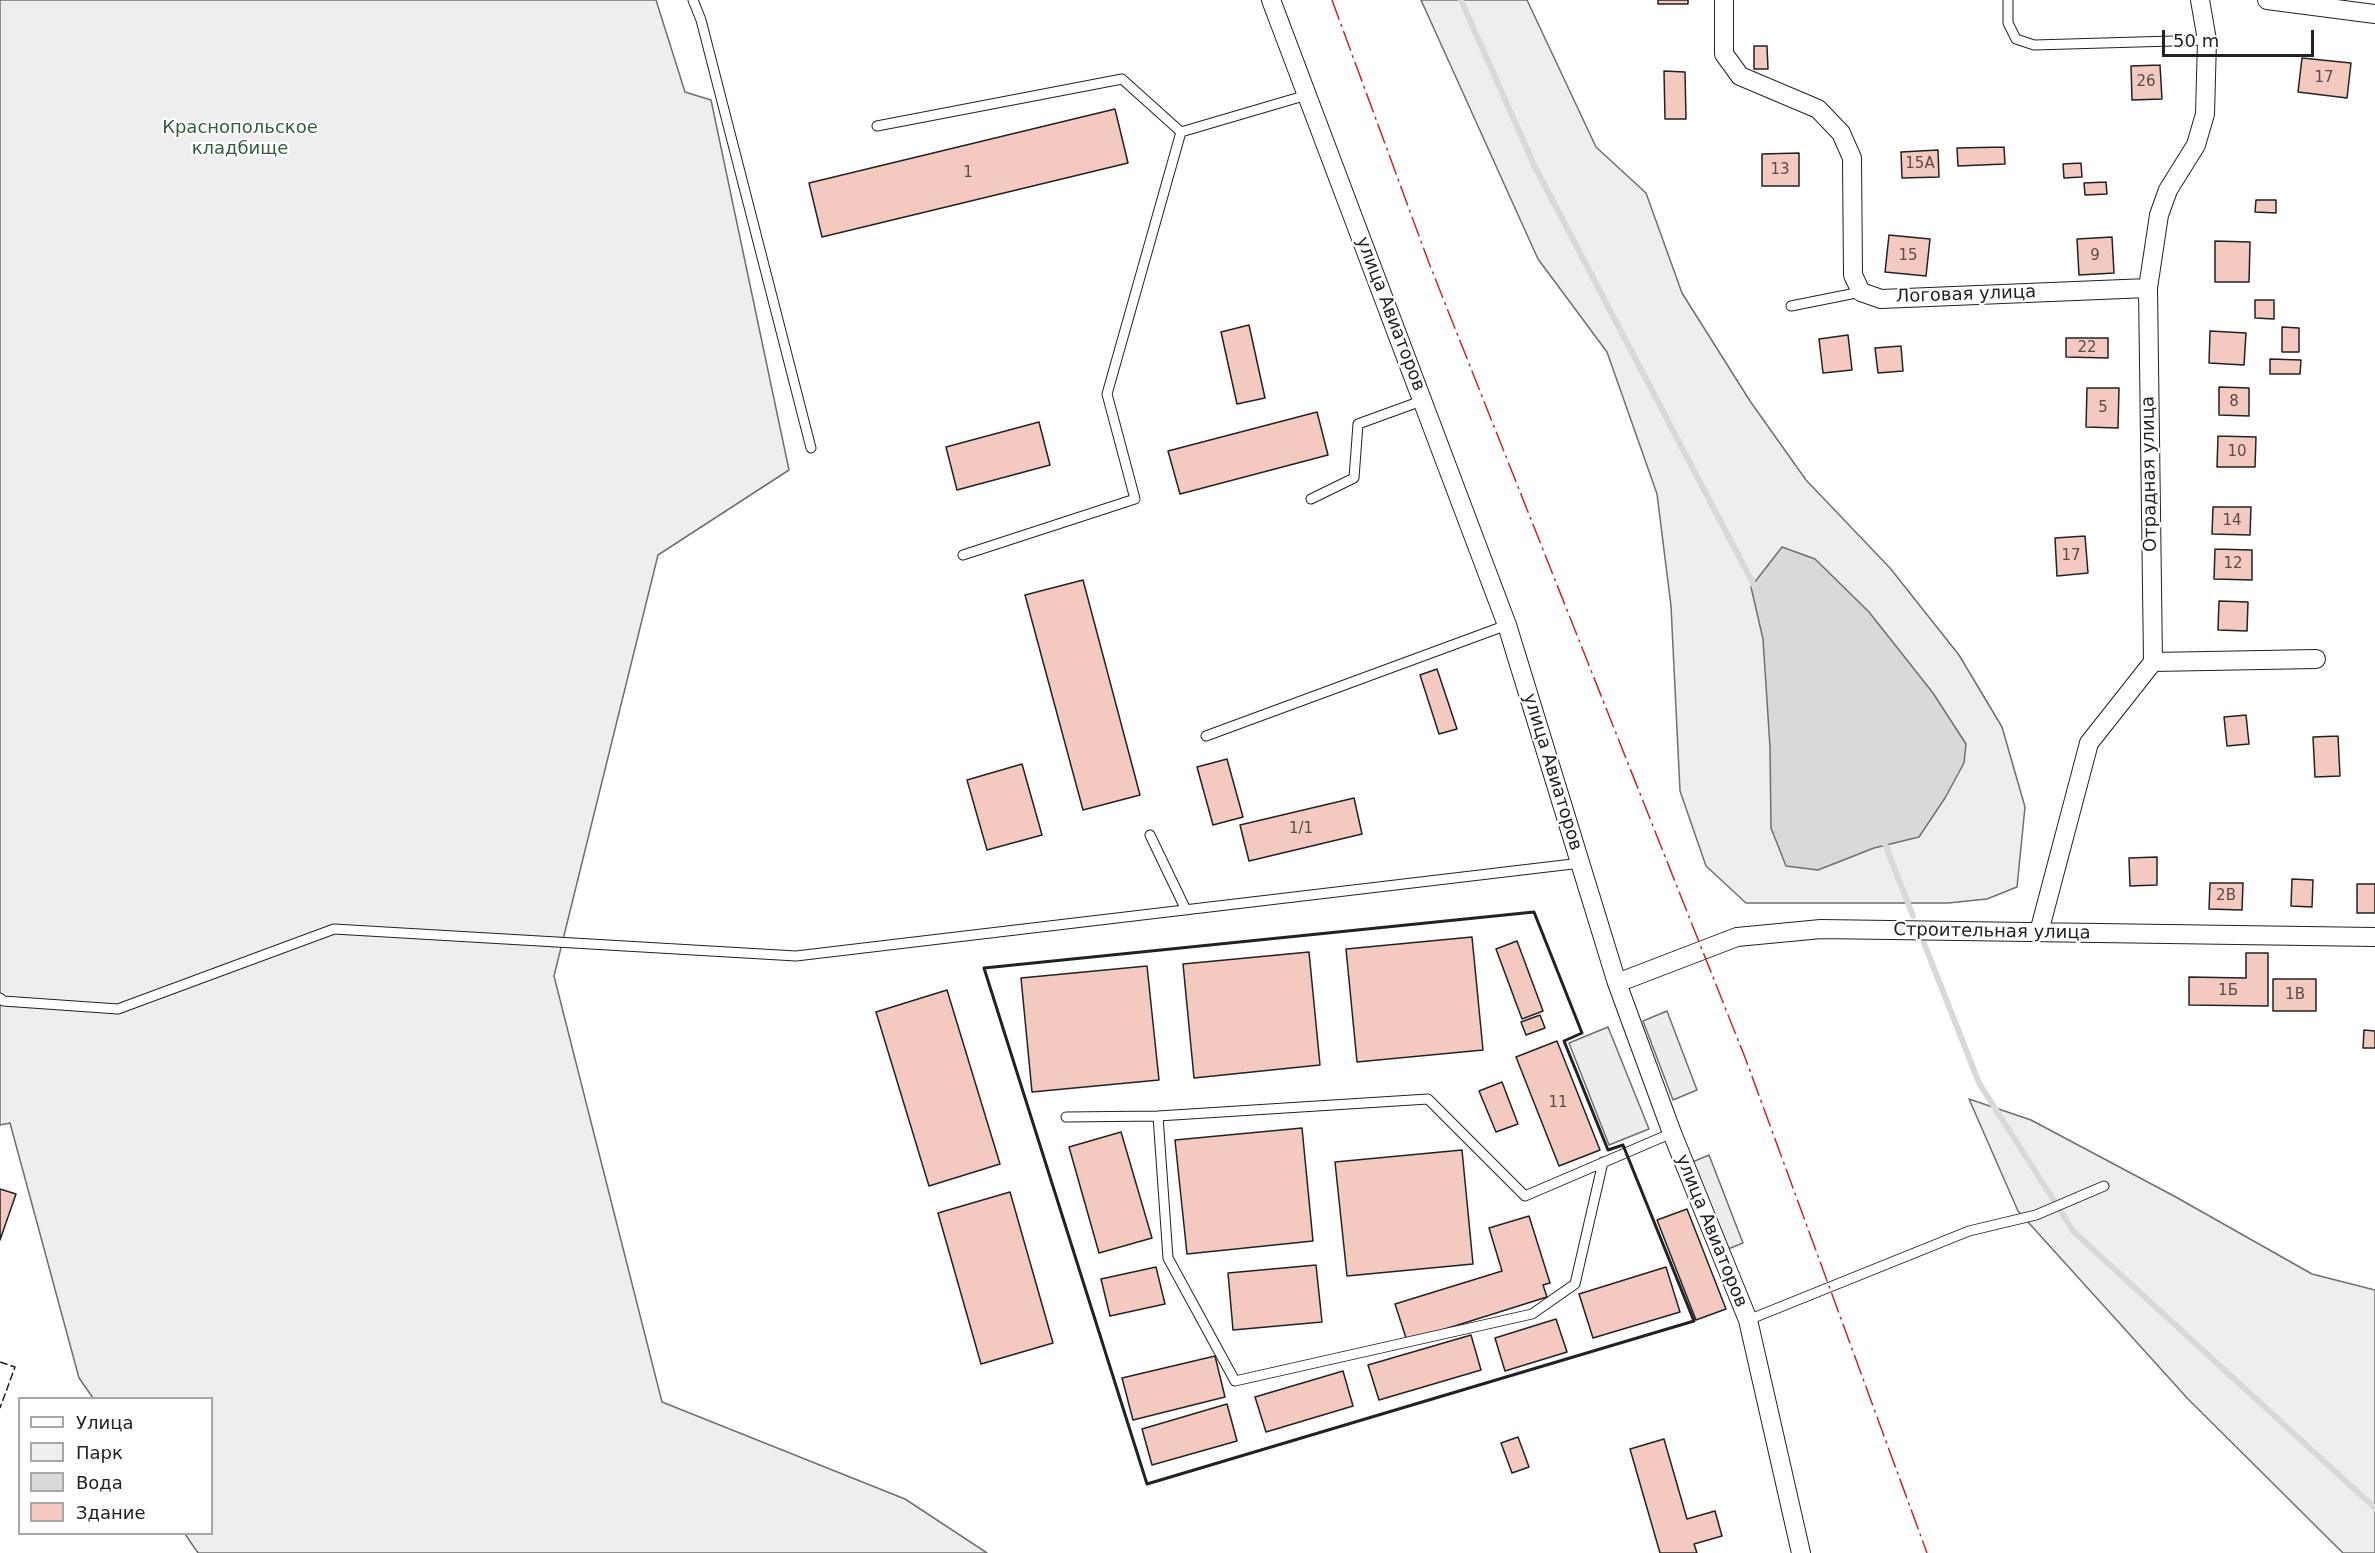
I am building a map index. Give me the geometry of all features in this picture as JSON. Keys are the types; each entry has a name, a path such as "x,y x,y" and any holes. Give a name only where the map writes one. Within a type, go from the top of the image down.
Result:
{"street":[{"name":"улица Авиаторов","path":"1271,0 1424,399 1507,625 1617,983 1672,1133 1748,1320 1801,1553"},
{"path":"1724,0 1724,54 1740,76 1818,109 1841,133 1852,158 1853,275 1861,292"},
{"name":"Отрадная улица","path":"2153,662 2148,288 2159,215 2168,190 2196,145 2205,114 2207,40 2200,0"},
{"path":"2267,0 2375,14"},
{"name":"Логовая улица","path":"1861,292 1881,299 2148,288"},
{"path":"2038,932 2089,742 2153,662 2316,659"},
{"name":"Строительная улица","path":"1617,983 1737,937 1821,929 2375,937"}],"lane":[{"path":"693,0 701,21 811,448"},
{"path":"2008,0 2008,23 2016,39 2034,45 2207,40"},
{"path":"877,126 1122,79 1181,132"},
{"path":"1181,132 1307,95"},
{"path":"963,555 1135,500 1107,394 1181,132"},
{"path":"1791,306 1861,292"},
{"path":"1311,499 1354,478 1358,424 1424,399"},
{"path":"1206,736 1507,625"},
{"path":"1150,835 1186,910"},
{"path":"0,998 3,1001 118,1009 334,929 796,956 1581,863"},
{"path":"1066,1117 1158,1116 1428,1099 1524,1196 1672,1133"},
{"path":"1158,1116 1168,1258 1235,1381 1532,1314 1575,1284 1603,1162"},
{"path":"1748,1320 1969,1231 2036,1215 2104,1186"}],"green space":[{"name":"Краснопольское кладбище","path":"0,0 656,0 685,92 711,100 789,470 658,555 554,976 662,1402 905,1499 987,1553 198,1553 186,1535 213,1535 213,1397 92,1397 79,1378 10,1123 0,1125"},
{"path":"1421,0 1527,0 1596,147 1646,193 1682,293 1750,401 1806,480 1890,568 1959,655 2002,727 2025,807 2017,887 1987,899 1948,903 1746,903 1706,866 1680,791 1671,606 1657,494 1607,352 1538,259"},
{"path":"1969,1099 2031,1120 2174,1196 2312,1274 2375,1290 2375,1553 2343,1553 2188,1399 2018,1211"}],"shaded area":[{"path":"1667,1011 1697,1090 1673,1100 1643,1021"},
{"path":"1608,1027 1649,1129 1609,1145 1569,1043"},
{"path":"1709,1155 1743,1243 1723,1251 1690,1163"}],"water":[{"path":"1782,547 1815,559 1869,612 1933,693 1966,744 1964,763 1945,798 1919,837 1874,848 1818,870 1786,866 1771,828 1770,747 1763,639 1751,587"}],"building":[{"path":"1658,0 1688,0 1688,4 1658,4"},
{"path":"1754,46 1767,46 1768,69 1754,69"},
{"path":"2302,58 2351,63 2347,98 2298,92"},
{"path":"2160,65 2162,99 2132,100 2131,66"},
{"path":"1664,71 1685,72 1686,119 1665,119"},
{"path":"1115,109 1128,163 822,237 809,183"},
{"path":"2004,147 2005,164 1958,166 1957,148"},
{"path":"1938,150 1939,177 1902,178 1901,152"},
{"path":"1799,153 1799,186 1762,186 1762,154"},
{"path":"2081,163 2082,177 2064,178 2063,164"},
{"path":"2106,182 2107,194 2085,195 2084,183"},
{"path":"2256,200 2276,200 2276,213 2255,212"},
{"path":"1889,235 1930,239 1926,276 1885,272"},
{"path":"2112,237 2114,273 2079,275 2077,239"},
{"path":"2215,241 2250,242 2249,282 2215,282"},
{"path":"2255,300 2274,300 2274,319 2255,318"},
{"path":"1249,325 1265,398 1237,404 1221,332"},
{"path":"2282,327 2299,328 2299,352 2282,352"},
{"path":"2210,331 2246,333 2244,365 2209,363"},
{"path":"1848,335 1852,370 1823,373 1819,339"},
{"path":"2066,338 2108,338 2108,358 2066,357"},
{"path":"1901,346 1903,371 1878,373 1875,348"},
{"path":"2270,359 2301,360 2300,374 2270,374"},
{"path":"2219,387 2249,388 2249,416 2219,415"},
{"path":"2087,388 2119,388 2118,428 2086,427"},
{"path":"1317,412 1328,455 1180,494 1168,451"},
{"path":"1039,422 1050,465 957,490 946,447"},
{"path":"2218,436 2256,437 2255,467 2217,467"},
{"path":"2213,507 2251,507 2250,535 2212,534"},
{"path":"2085,536 2088,573 2057,576 2055,538"},
{"path":"2215,549 2252,550 2252,580 2214,579"},
{"path":"1083,580 1140,795 1083,810 1025,595"},
{"path":"2219,601 2248,602 2247,631 2218,630"},
{"path":"1437,669 1457,729 1439,734 1420,675"},
{"path":"2246,715 2249,744 2227,746 2224,717"},
{"path":"2338,736 2340,776 2315,777 2313,737"},
{"path":"1227,759 1243,817 1213,825 1197,767"},
{"path":"1022,764 1042,835 987,850 967,780"},
{"path":"1354,798 1362,834 1249,861 1240,825"},
{"path":"2157,857 2157,885 2130,886 2129,858"},
{"path":"2292,879 2313,880 2312,907 2291,906"},
{"path":"2210,883 2243,883 2242,910 2209,909"},
{"path":"2357,884 2375,884 2375,913 2357,913"},
{"path":"1472,937 1483,1050 1357,1062 1346,949"},
{"path":"1517,941 1543,1011 1522,1019 1496,949"},
{"path":"1309,952 1320,1065 1194,1078 1183,964"},
{"path":"2246,953 2268,953 2268,1006 2189,1005 2189,977 2246,978"},
{"path":"1147,966 1159,1080 1032,1092 1021,978"},
{"path":"2273,979 2316,979 2316,1011 2273,1011"},
{"path":"947,990 1000,1164 929,1186 876,1012"},
{"path":"1540,1015 1545,1028 1526,1035 1521,1022"},
{"path":"2364,1030 2375,1031 2375,1048 2363,1048"},
{"path":"1557,1041 1600,1150 1559,1166 1516,1057"},
{"path":"1502,1082 1518,1124 1496,1132 1479,1091"},
{"path":"1302,1128 1313,1241 1187,1254 1175,1140"},
{"path":"1121,1132 1152,1238 1099,1253 1069,1147"},
{"path":"1462,1150 1473,1264 1347,1276 1335,1162"},
{"path":"0,1189 16,1194 0,1240"},
{"path":"1010,1192 1053,1343 981,1364 938,1213"},
{"path":"1687,1209 1726,1309 1696,1320 1657,1220"},
{"path":"1529,1216 1550,1283 1543,1285 1547,1297 1407,1341 1395,1304 1502,1271 1489,1228"},
{"path":"1316,1265 1322,1322 1233,1330 1228,1273"},
{"path":"1156,1267 1165,1304 1110,1316 1101,1279"},
{"path":"1666,1267 1680,1312 1593,1338 1579,1294"},
{"path":"1556,1319 1567,1352 1505,1371 1495,1338"},
{"path":"1471,1335 1481,1370 1379,1400 1368,1365"},
{"path":"1215,1356 1225,1397 1133,1420 1122,1378"},
{"path":"1343,1371 1353,1406 1266,1432 1255,1397"},
{"path":"1227,1404 1237,1441 1152,1465 1142,1429"},
{"path":"1518,1437 1529,1467 1512,1473 1501,1443"},
{"path":"1664,1439 1687,1519 1715,1511 1722,1536 1694,1544 1697,1553 1660,1553 1630,1449"}],"waterway":[{"path":"1461,0 1534,165 1756,589"},
{"path":"1883,839 1913,916"},
{"path":"1924,943 1979,1083 2074,1232 2375,1508"}],"fence":[{"path":"0,1362 15,1367 0,1408"}],"wall":[{"path":"1534,912 1582,1033 1564,1041 1608,1150 1623,1145 1694,1321 1147,1484 984,968 1534,912"}],"power":[{"path":"1332,0 1429,263 1746,1060 1927,1553"}]}
